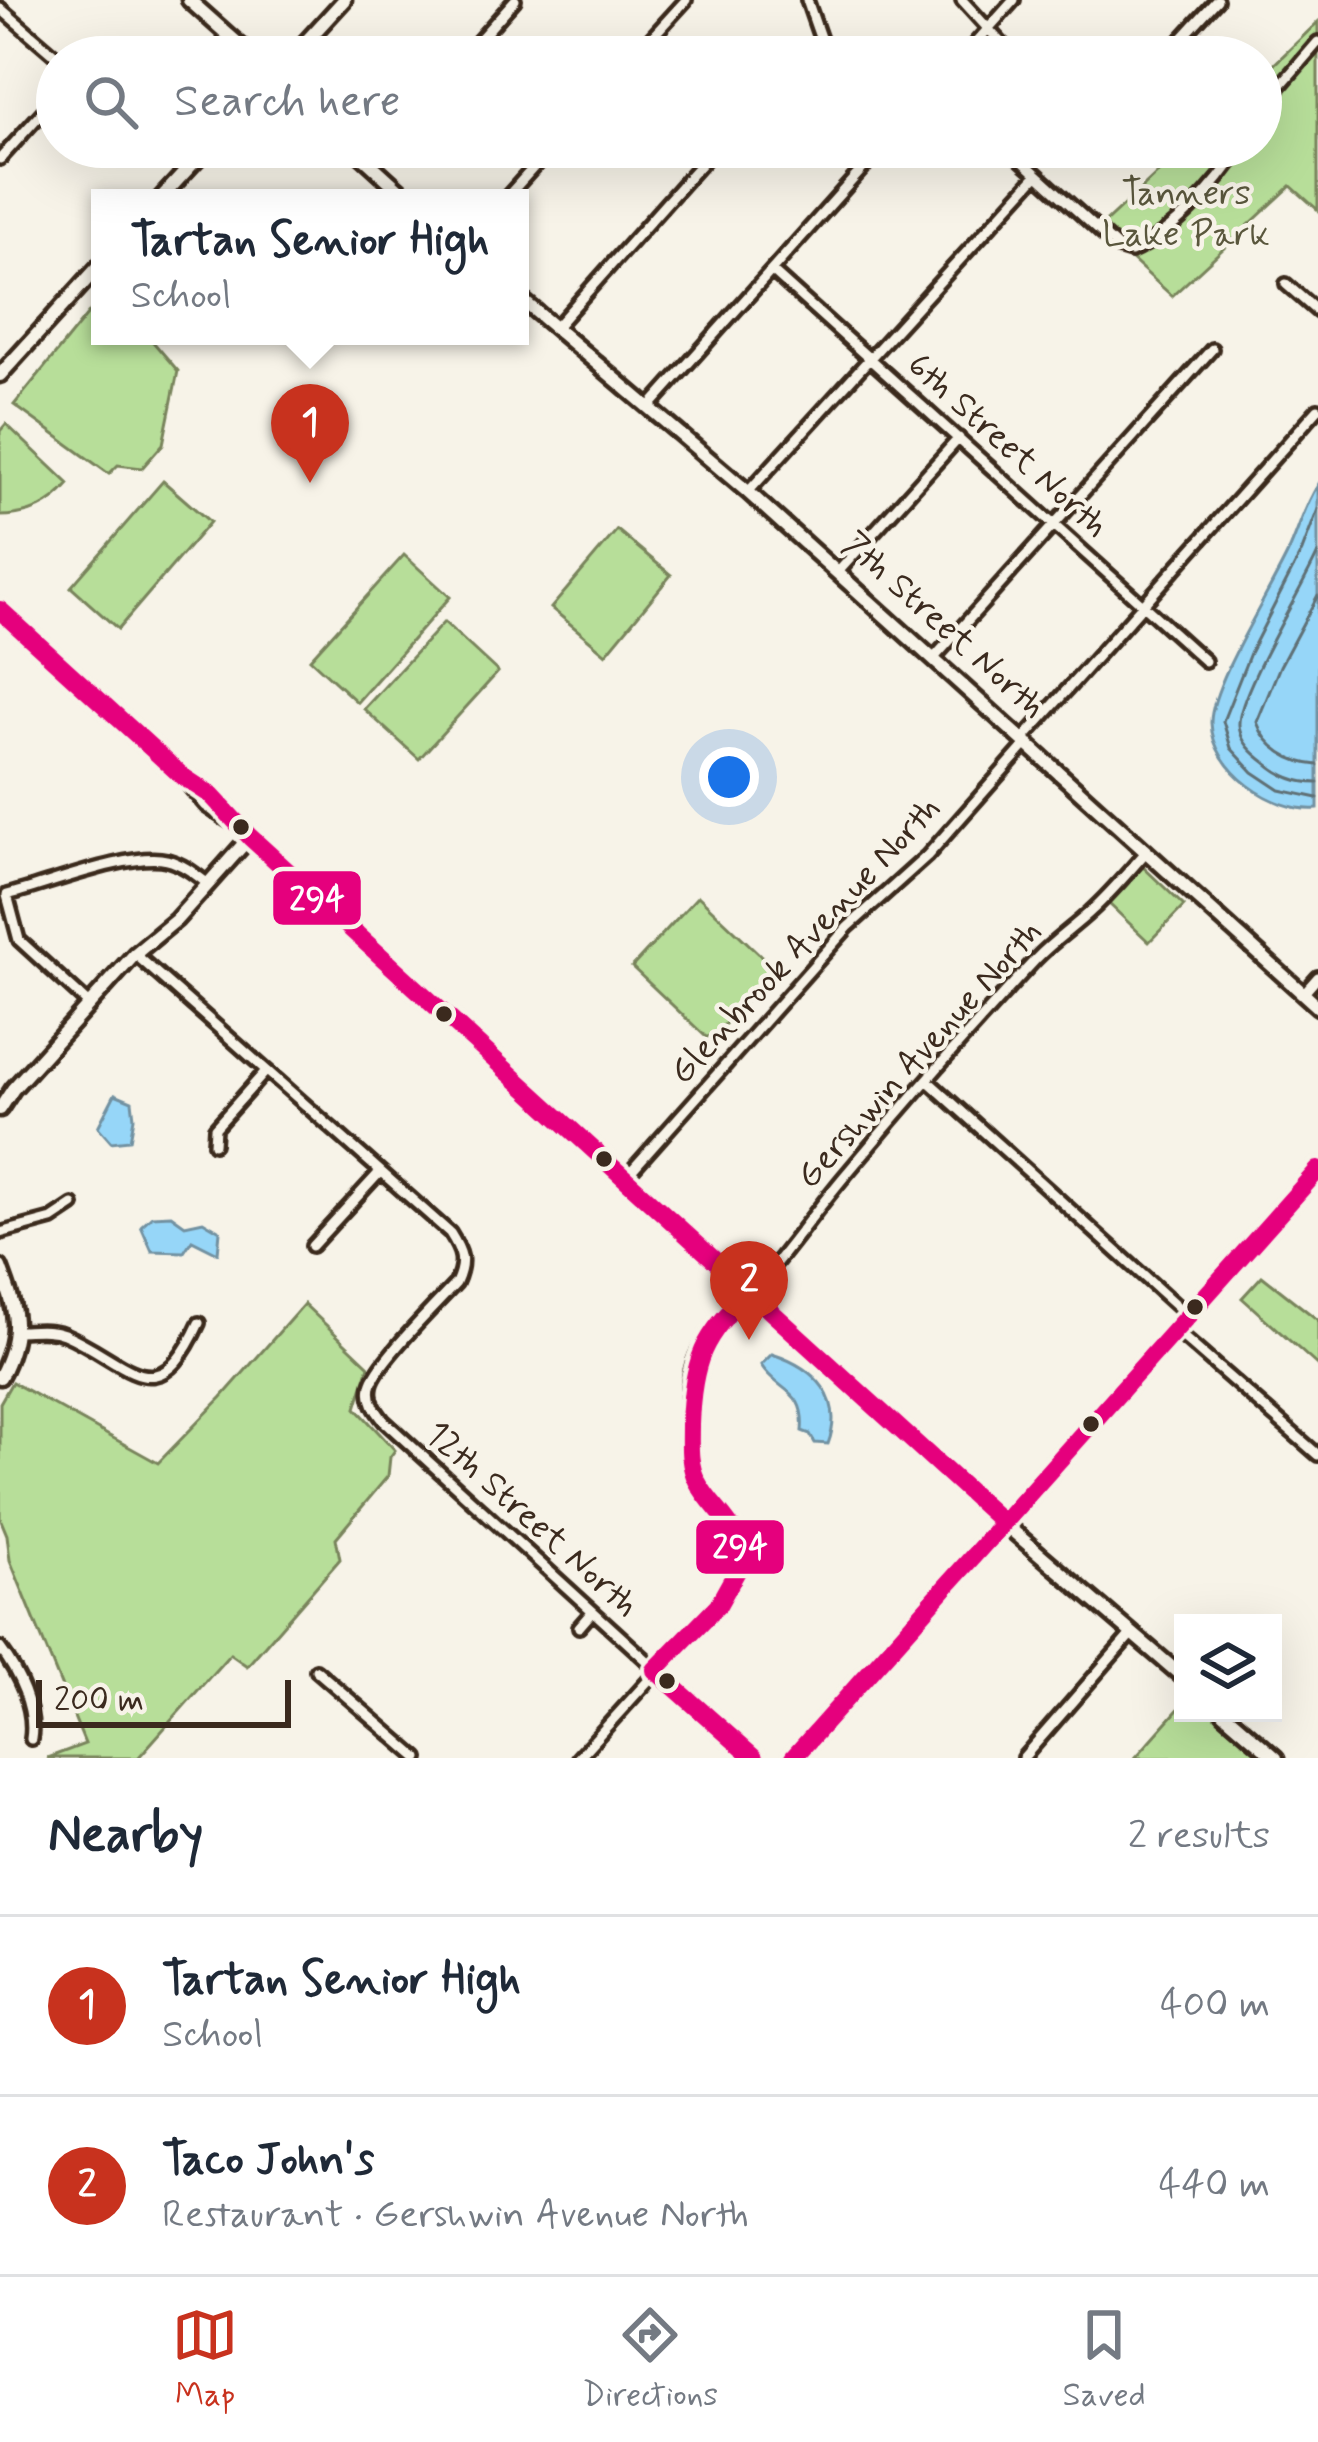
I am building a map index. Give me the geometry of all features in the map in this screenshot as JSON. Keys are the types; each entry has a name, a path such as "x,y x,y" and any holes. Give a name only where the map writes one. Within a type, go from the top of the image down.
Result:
{"main road":[{"path":"189,0 229,36"},
{"path":"311,36 344,0"},
{"path":"169,189 188,168"},
{"path":"376,168 398,189"},
{"path":"0,375 91,275"},
{"name":"7th Street North","path":"529,306 838,572 1318,1007"},
{"path":"0,610 182,776 190,790 222,818 235,823 1003,1522 1174,1669"},
{"path":"0,1109 89,1004 135,954 176,920 250,837"},
{"path":"793,1758 1318,1170"},
{"path":"0,1267 15,1306 16,1331 14,1350 0,1377"},
{"path":"1234,1722 1276,1758"}],"street":[{"path":"483,36 515,0"},
{"path":"653,36 686,0"},
{"path":"807,0 820,36"},
{"path":"962,0 994,36"},
{"path":"982,36 1014,0"},
{"path":"1185,36 1217,0"},
{"path":"0,8 36,39"},
{"path":"1282,84 1318,43"},
{"path":"0,159 36,119"},
{"path":"182,168 185,171"},
{"path":"555,328 697,168"},
{"path":"650,406 863,168"},
{"path":"1029,168 1116,246 1137,250 1173,223 1225,168"},
{"path":"748,493 1037,175"},
{"name":"6th Street North","path":"772,271 1205,661"},
{"path":"1286,284 1318,312"},
{"path":"934,658 1212,350"},
{"name":"Glenbrook Avenue North","path":"625,1178 848,927 927,856 1318,409"},
{"path":"838,572 958,438"},
{"name":"Gershwin Avenue North","path":"655,1670 716,1606 736,1579 742,1561 734,1529 699,1484 689,1457 693,1361 710,1332 750,1292 850,1170 1038,957 1090,913 1148,851"},
{"path":"89,1004 19,940 7,895 139,858 184,866 208,884"},
{"path":"135,954 380,1172 312,1246"},
{"path":"1303,994 1318,977"},
{"path":"214,1144 215,1128 266,1071"},
{"path":"929,1082 1188,1316"},
{"name":"12th Street North","path":"380,1172 443,1227 462,1252 464,1266 456,1282 379,1370 370,1388 373,1407 754,1758"},
{"path":"0,1233 52,1219 74,1204"},
{"path":"16,1331 59,1332 140,1376 156,1376 171,1370 183,1357 199,1323"},
{"path":"1175,1330 1318,1455"},
{"path":"579,1627 592,1612"},
{"path":"1022,1758 1132,1633"},
{"path":"0,1648 10,1661 30,1713 31,1738"},
{"path":"316,1670 418,1758"},
{"path":"578,1758 655,1670"}],"green space":[{"name":"Tanners Lake Park","path":"1318,22 1318,210 1291,186 1172,296 1098,229 1163,168 1282,168 1282,57"},
{"path":"91,310 91,345 156,345 178,371 163,444 142,468 118,465 109,474 14,405"},
{"path":"6,424 69,484 38,508 0,516 0,431"},
{"path":"163,481 210,522 118,629 71,587"},
{"path":"617,530 671,575 606,654 551,608"},
{"path":"404,555 450,597 357,702 310,659"},
{"path":"444,622 498,672 419,759 364,709"},
{"path":"1141,865 1184,906 1149,942 1107,902"},
{"path":"698,896 775,969 714,1036 706,1037 632,967"},
{"path":"1262,1276 1318,1320 1318,1366 1242,1298"},
{"path":"304,1304 369,1366 356,1408 395,1450 388,1476 336,1538 340,1559 247,1666 230,1654 138,1758 47,1758 85,1744 10,1560 0,1518 0,1403 12,1382 158,1463"},
{"path":"1174,1714 1174,1722 1223,1722 1264,1758 1135,1758"}],"water":[{"path":"1318,485 1318,809 1283,804 1248,786 1222,757 1211,723 1230,663"},
{"path":"115,1094 132,1101 130,1140 111,1142 98,1127"},
{"path":"171,1215 185,1225 203,1221 220,1231 218,1253 192,1240 184,1252 152,1251 141,1226 152,1216"},
{"path":"772,1354 802,1368 823,1387 833,1413 828,1444 815,1443 802,1431 800,1406 761,1365"}],"transit line":[{"name":"294","path":"0,610 182,776 211,795 250,837 1002,1522"},
{"name":"294","path":"793,1758 1318,1170"},
{"name":"294","path":"750,1292 721,1322 703,1351 690,1425 694,1474 732,1528 742,1562 718,1605 655,1670 754,1758"}],"place":[{"name":"Tartan Senior High","path":"310,483"},
{"name":"Taco John's","path":"749,1340"}]}
